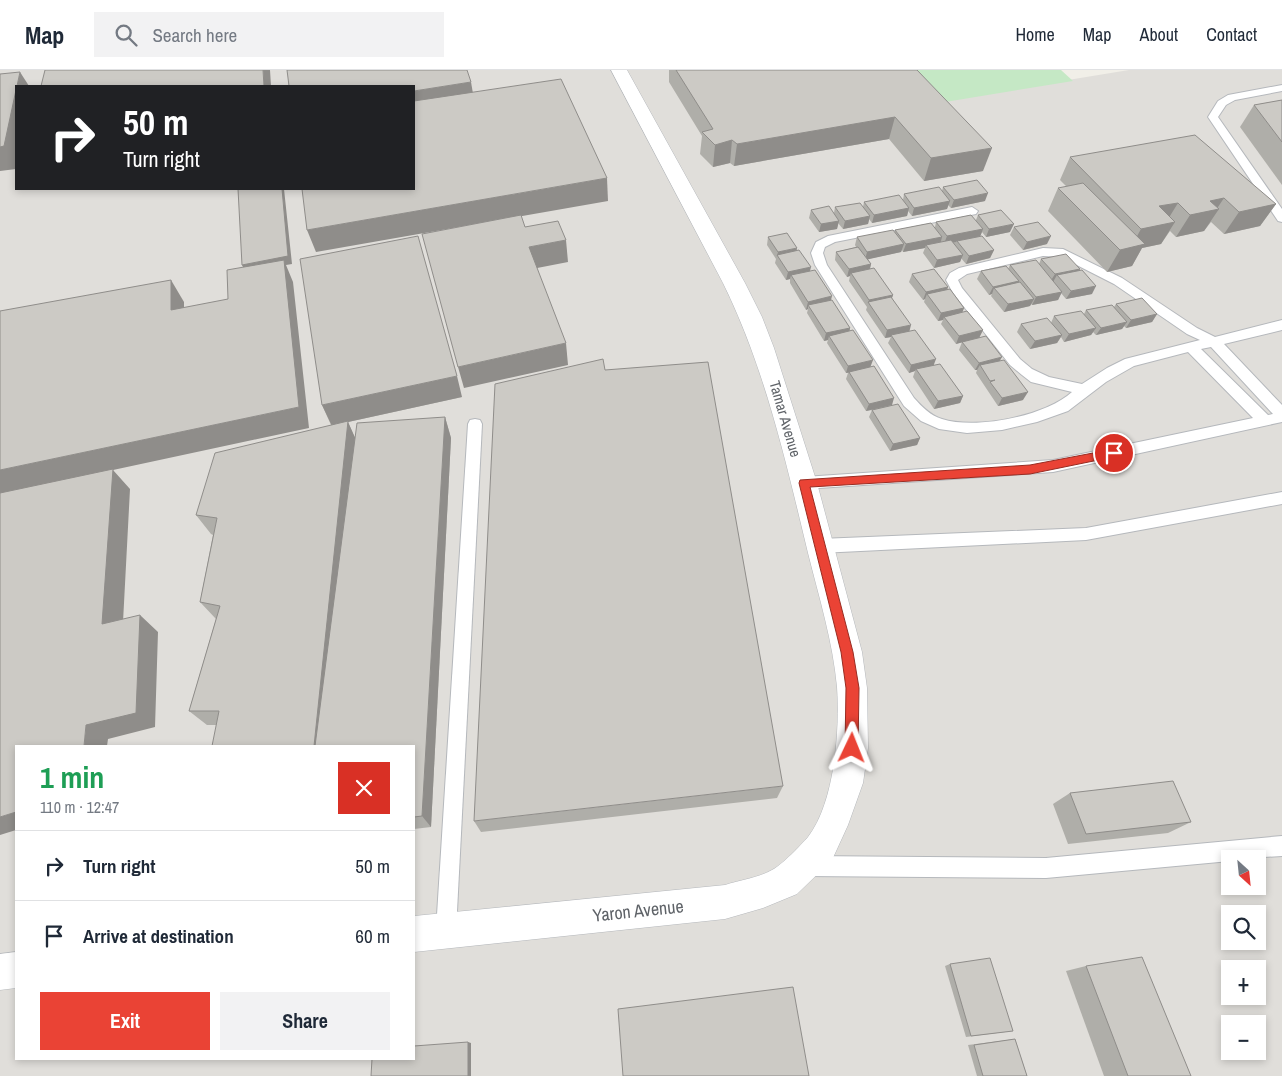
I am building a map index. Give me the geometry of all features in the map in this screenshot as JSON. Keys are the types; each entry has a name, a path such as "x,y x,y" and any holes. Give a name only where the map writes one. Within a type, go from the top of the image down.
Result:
{"street":[{"name":"Tamar Avenue","path":"619,70 751,317 773,378 804,483 847,652 852,688 852,748 847,783 832,825"},
{"name":"Yaron Avenue","path":"430,933 725,902 763,891 785,882 820,848 832,825"},
{"path":"0,972 15,970"}],"lane":[{"path":"1282,88 1232,97 1222,103 1213,117 1282,218"},
{"path":"972,210 832,239 820,246 817,253 817,258 909,402 918,412 939,424 953,428 972,429 1023,421 1063,408 1084,390 1116,368 1146,357 1282,325"},
{"path":"1084,390 1036,378 1015,362 957,290 952,280 954,276 963,271 1032,254 1063,253 1118,281 1192,331 1213,341 1282,416"},
{"path":"1190,346 1192,331"},
{"path":"1190,346 1264,420"},
{"path":"804,483 1046,468 1282,416"},
{"path":"430,933 474,424"},
{"path":"820,546 1086,534 1282,498"},
{"path":"802,866 1046,868 1282,846"}],"shaded area":[{"path":"0,70 910,70 939,101 1129,70 1282,70 1282,1076 0,1076"}],"green space":[{"path":"902,70 1061,70 1073,81 933,104"}],"building":[{"path":"45,70 263,70 264,85 41,85"},
{"path":"287,70 467,70 471,82 415,91 415,85 289,85"},
{"path":"676,70 917,70 992,148 931,158 895,117 737,144 732,140 715,145 702,132 713,129"},
{"path":"20,72 17,85 15,85 15,95 4,146 0,147 0,74"},
{"path":"561,79 607,178 307,230 302,190 415,190 415,101"},
{"path":"1282,100 1282,142 1254,105"},
{"path":"1195,135 1276,204 1239,212 1224,198 1210,201 1219,209 1190,215 1178,203 1159,206 1175,222 1141,229 1070,157"},
{"path":"977,180 988,193 954,200 943,187"},
{"path":"1083,183 1145,244 1120,250 1058,188"},
{"path":"939,187 950,201 914,208 904,194"},
{"path":"238,190 282,190 288,256 242,265"},
{"path":"899,195 909,208 874,215 864,202"},
{"path":"860,203 870,216 845,221 835,207"},
{"path":"829,206 839,221 821,224 811,210"},
{"path":"1001,210 1014,224 989,229 978,215"},
{"path":"521,215 525,227 558,221 566,240 529,247 566,343 458,367 422,234"},
{"path":"971,215 983,229 947,236 936,222"},
{"path":"1038,222 1051,236 1027,242 1014,227"},
{"path":"931,223 942,237 906,244 895,230"},
{"path":"893,230 904,244 867,252 857,237"},
{"path":"787,233 797,248 778,252 768,237"},
{"path":"418,236 457,376 322,405 300,259"},
{"path":"982,236 994,250 969,256 957,241"},
{"path":"951,240 963,255 937,260 926,245"},
{"path":"858,247 871,264 849,269 836,252"},
{"path":"799,250 811,267 788,272 777,255"},
{"path":"1066,254 1080,269 1055,274 1041,259"},
{"path":"284,260 299,407 0,470 0,311 171,280 171,310 228,299 227,270"},
{"path":"1036,260 1062,292 1036,297 1010,265"},
{"path":"1006,266 1019,281 993,287 981,271"},
{"path":"874,268 893,295 869,300 851,273"},
{"path":"934,269 948,287 926,292 912,274"},
{"path":"815,270 832,296 808,302 791,275"},
{"path":"1082,270 1096,286 1071,291 1057,275"},
{"path":"1020,282 1034,299 1008,304 994,288"},
{"path":"950,289 964,308 941,313 927,294"},
{"path":"891,297 911,325 887,330 868,302"},
{"path":"1142,298 1157,314 1131,320 1116,304"},
{"path":"832,300 850,328 826,333 808,305"},
{"path":"1112,305 1127,322 1101,328 1086,310"},
{"path":"967,311 983,330 959,336 944,317"},
{"path":"1081,311 1096,328 1069,334 1054,316"},
{"path":"1047,318 1062,335 1035,341 1021,324"},
{"path":"853,330 873,360 848,366 829,336"},
{"path":"915,330 936,359 911,365 891,335"},
{"path":"986,336 1002,357 979,363 962,342"},
{"path":"603,359 605,370 708,362 783,786 474,821 495,384"},
{"path":"1004,360 1028,392 1002,398 990,382 995,380 990,381 980,365"},
{"path":"940,364 963,396 938,401 916,369"},
{"path":"874,366 894,398 869,404 849,372"},
{"path":"898,404 920,438 893,444 872,410"},
{"path":"445,417 422,816 415,817 415,745 315,745 357,423"},
{"path":"348,421 314,745 212,745 219,711 189,711 220,606 200,602 217,518 196,515 215,453"},
{"path":"113,469 102,624 140,615 136,713 86,725 84,745 15,745 15,812 0,817 0,493"},
{"path":"1173,781 1191,822 1086,834 1070,793"},
{"path":"1142,957 1191,1076 1128,1076 1086,966"},
{"path":"990,958 1013,1031 971,1036 950,964"},
{"path":"793,987 809,1076 623,1076 618,1009"},
{"path":"1015,1039 1027,1076 983,1076 974,1045"},
{"path":"468,1042 468,1076 371,1076 372,1060 415,1060 415,1046"}],"route":[{"path":"852,748 852,688 847,652 804,483 1030,470 1114,453"}]}
